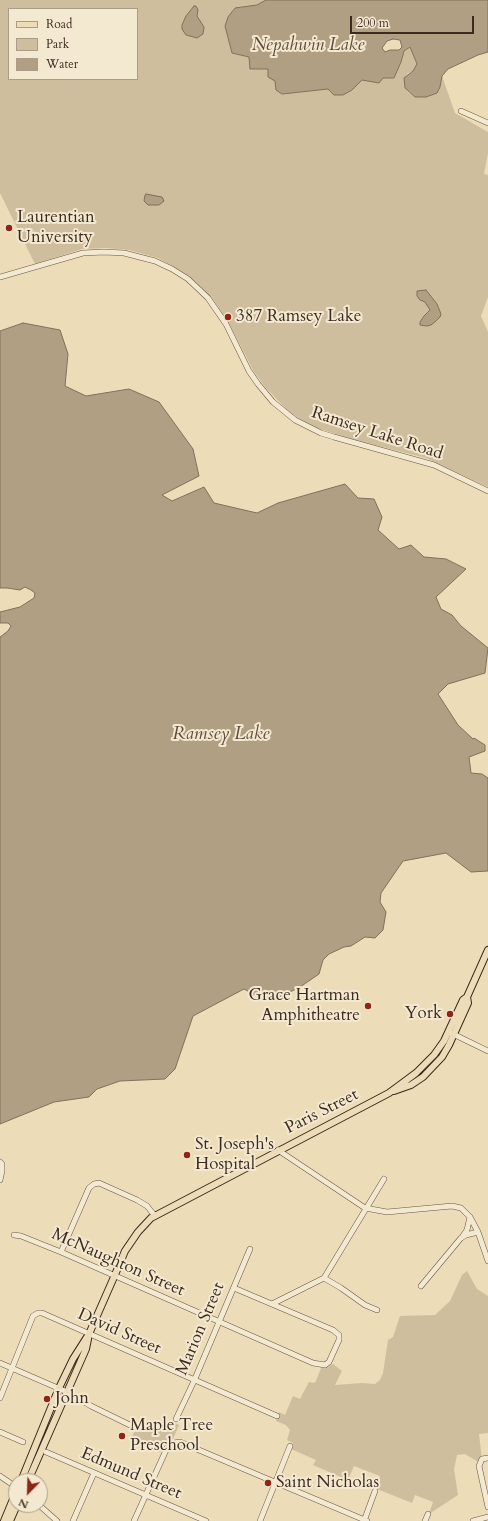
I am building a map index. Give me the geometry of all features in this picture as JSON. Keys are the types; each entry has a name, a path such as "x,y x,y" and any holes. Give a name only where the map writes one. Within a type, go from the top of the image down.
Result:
{"main road":[{"name":"Paris Street","path":"24,1473 59,1388 73,1359 89,1334 126,1251 138,1232 154,1216 389,1093 411,1085 424,1076 442,1057 452,1033 468,1003 467,996 488,950"},
{"name":"Paris Street","path":"32,1473 86,1348 89,1334"},
{"path":"4,1521 8,1511"}],"street":[{"path":"461,111 488,123"},
{"name":"Ramsey Lake Road","path":"0,277 84,253 124,253 155,260 188,279 208,298 226,324 258,384 273,402 295,420 321,433 434,465 488,491"},
{"path":"452,1033 488,1051"},
{"path":"278,1150 365,1208 387,1212 452,1206 461,1208 470,1217 478,1232 488,1260"},
{"path":"0,1162 2,1164 2,1171 0,1180"},
{"path":"234,1288 272,1304 324,1278 365,1208 384,1179"},
{"path":"61,1252 89,1188 94,1184 99,1183 137,1200 147,1206 154,1216"},
{"path":"421,1286 463,1236 467,1230 470,1217"},
{"path":"463,1236 478,1232"},
{"name":"McNaughton Street","path":"14,1235 21,1236 61,1252 114,1277 313,1363 325,1365 329,1362 338,1340 338,1335 333,1330 272,1304"},
{"name":"Marion Street","path":"176,1419 194,1381 250,1249"},
{"path":"324,1278 365,1305 377,1310"},
{"name":"David Street","path":"12,1367 33,1316 38,1313 42,1313 194,1381 277,1416"},
{"path":"0,1363 59,1388 136,1428"},
{"path":"0,1398 12,1367"},
{"path":"0,1432 23,1442"},
{"path":"134,1521 167,1448 174,1443 184,1443 365,1521 375,1491"},
{"path":"260,1521 290,1446"},
{"name":"Edmund Street","path":"46,1452 206,1521"},
{"path":"488,1458 480,1461 479,1466 488,1507"},
{"path":"73,1521 94,1473"},
{"path":"48,1513 57,1521"},
{"path":"426,1521 428,1514"},
{"path":"473,1521 488,1517"}],"green space":[{"path":"0,0 266,0 257,5 234,8 225,26 232,53 249,57 263,69 269,69 282,94 328,89 334,95 352,90 362,80 394,78 404,51 410,47 417,65 413,71 407,74 405,88 408,92 415,97 440,87 442,76 455,113 488,132 488,153 484,174 488,175 488,297 481,316 488,332 488,487 426,458 355,440 314,427 290,413 266,388 254,372 230,325 213,299 194,282 171,265 158,258 129,250 106,248 82,249 35,264 0,193"},
{"path":"467,1271 477,1289 488,1296 488,1433 479,1434 482,1460 480,1463 465,1454 457,1455 454,1469 458,1495 429,1514 433,1502 415,1495 412,1503 377,1489 380,1476 354,1466 348,1480 313,1465 316,1460 291,1449 293,1443 287,1440 290,1430 286,1425 276,1421 279,1412 285,1415 293,1396 300,1399 309,1382 314,1383 316,1381 321,1368 326,1368 333,1364 342,1371 335,1385 362,1383 375,1384 380,1380 383,1373 388,1340 393,1337 400,1316 435,1315 450,1301 462,1275"},
{"path":"170,1421 179,1425 173,1439 165,1443 160,1452 131,1439 136,1428 141,1425 166,1429"}],"water":[{"name":"Nepahwin Lake","path":"266,0 488,0 488,52 448,69 442,76 437,93 426,97 415,97 405,88 404,78 413,71 417,64 410,47 404,51 394,78 383,78 379,83 362,80 352,90 343,95 334,95 328,89 282,94 276,90 275,81 268,77 268,69 250,69 249,57 232,53 225,26 228,17 235,8 257,5","holes":["393,39 400,40 402,47 399,50 390,50 385,52 382,48 387,41"]},
{"path":"194,6 196,6 198,10 197,16 204,27 203,34 197,38 186,35 182,29 186,16"},
{"path":"146,194 162,197 164,201 159,205 148,205 144,201"},
{"path":"426,290 437,304 441,314 436,321 427,326 420,325 420,322 430,310 425,302 420,300 417,296 417,291"},
{"name":"Ramsey Lake","path":"23,323 60,330 68,354 65,386 86,396 129,389 159,402 193,449 199,476 162,495 172,501 204,487 214,503 257,513 278,503 345,484 358,498 374,499 382,517 378,530 399,549 411,545 424,557 446,559 466,569 436,597 441,609 452,615 461,626 488,648 485,673 448,684 438,694 458,725 473,739 474,738 485,745 485,751 469,757 471,773 482,774 488,778 488,871 471,872 446,853 403,861 381,893 380,902 386,912 383,930 375,938 365,937 351,946 344,947 329,954 323,960 319,974 300,987 280,997 257,996 244,989 193,1016 175,1069 165,1079 120,1081 97,1089 89,1097 54,1102 0,1124 0,637 8,631 11,626 8,623 0,623 0,612 20,607 34,598 35,593 25,587 20,590 0,588 0,331"}],"place":[{"name":"Laurentian University","path":"9,228"},
{"name":"387 Ramsey Lake","path":"228,317"},
{"name":"Grace Hartman Amphitheatre","path":"368,1006"},
{"name":"York","path":"450,1014"},
{"name":"St. Joseph's Hospital","path":"187,1155"},
{"name":"John","path":"47,1399"},
{"name":"Maple Tree Preschool","path":"122,1436"},
{"name":"Saint Nicholas","path":"268,1483"}]}
